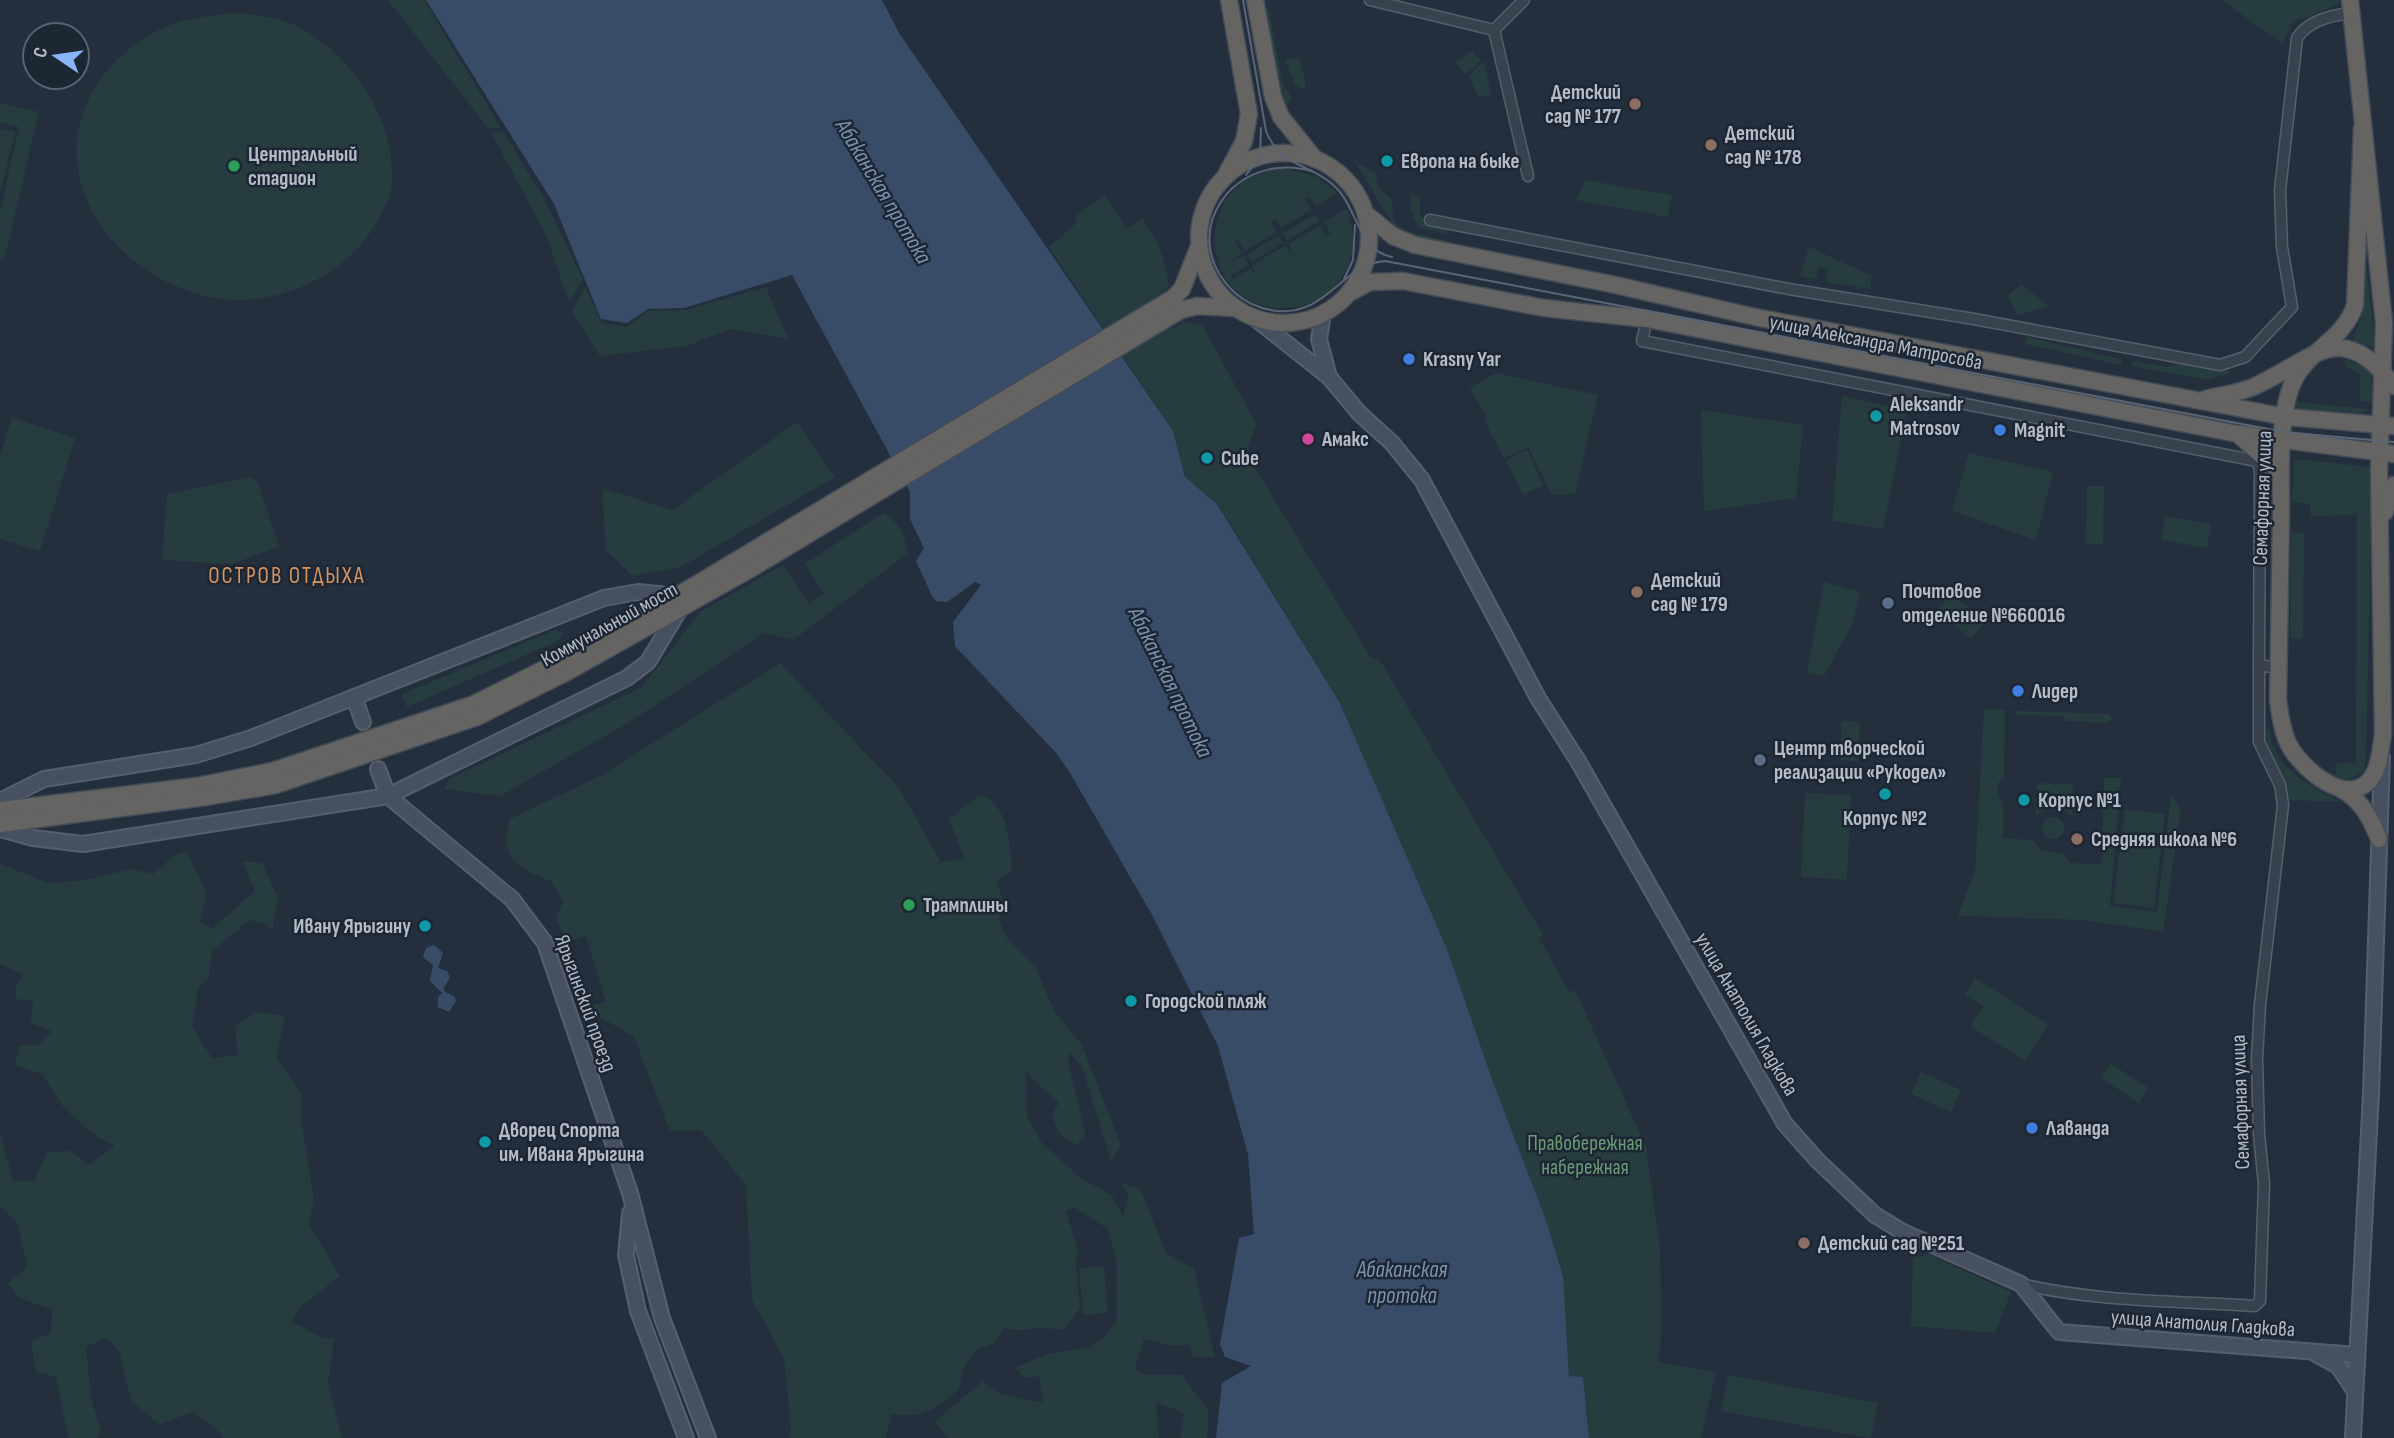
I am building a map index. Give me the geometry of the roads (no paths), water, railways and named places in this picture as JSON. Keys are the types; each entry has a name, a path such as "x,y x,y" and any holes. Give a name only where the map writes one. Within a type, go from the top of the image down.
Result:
{"highway":[{"path":"1229,0 1249,114 1244,141 1226,175 1203,209 1199,246 1177,304 1234,308"},
{"path":"1199,246 1206,275 1234,308 1257,320 1296,323 1324,314 1351,292 1368,255 1366,214 1353,188 1342,176 1315,159 1295,136 1273,97 1255,0"},
{"name":"Семафорная улица","path":"2351,6 2383,310 2383,372 2388,426 2380,539 2383,735 2377,766 2367,783 2352,789 2336,786 2303,764 2289,745 2277,700 2281,473 2286,416 2291,385 2313,354 2340,334 2351,319 2355,305 2362,128"},
{"path":"1226,175 1246,162 1268,154 1292,153 1315,159"},
{"name":"улица Александра Матросова","path":"1366,214 1393,236 1415,245 1611,284 1755,317 2286,416 2388,426"},
{"name":"улица Александра Матросова","path":"1351,292 1370,282 1404,281 1544,308 1647,318 2238,434 2284,442 2387,453"},
{"name":"Коммунальный мост","path":"0,824 276,785 477,717 569,671 679,602 1177,304"},
{"path":"2199,400 2251,388 2313,354 2340,348 2351,349 2370,357 2394,386"},
{"path":"2238,434 2281,473"},
{"path":"2380,539 2388,497 2394,485"},
{"name":"Коммунальный мост","path":"0,810 197,786 272,771 474,704 679,602"},
{"path":"2336,786 2357,798 2379,839"}],"main road":[{"path":"1324,314 1319,339 1329,377"},
{"path":"1257,320 1329,377"},
{"name":"улица Анатолия Гладкова","path":"1329,377 1359,413 1392,443 1422,480 1538,698 1578,761 1785,1124 1840,1184 1887,1223 2021,1284 2059,1332 2357,1355"},
{"path":"0,801 44,779 196,755 251,738 604,598 638,592 679,602 649,662 627,678 388,796 106,842 54,841 0,830"},
{"path":"354,697 363,722"},
{"name":"Семафорная улица","path":"2353,1438 2373,1057 2383,735"},
{"path":"378,769 388,796"},
{"name":"Ярыгинский проезд","path":"388,796 512,899 545,943 631,1202 658,1304 708,1438"},
{"name":"Ярыгинский проезд","path":"631,1202 626,1255 639,1311 686,1438"},
{"path":"639,1311 658,1304"},
{"path":"2309,1351 2338,1366 2354,1391"}],"street":[{"path":"1370,0 1494,30"},
{"path":"1494,30 1524,0"},
{"path":"1430,220 1789,289 1974,319 2220,365 2238,361 2292,307 2281,247 2280,190 2297,38 2304,28 2351,6"},
{"path":"1494,30 1528,176"},
{"path":"1647,318 1642,341 2257,461 2260,470 2259,665 2278,668"},
{"name":"Семафорная улица","path":"2021,1284 2053,1292 2143,1299 2255,1306 2260,1301 2264,1184 2259,1134 2257,1059 2283,805 2280,785 2259,742 2259,665"}],"water":[{"name":"Абаканская протока","path":"426,0 882,0 899,33 1173,431 1185,477 1217,504 1340,703 1447,949 1493,1082 1546,1220 1563,1277 1569,1376 1583,1377 1589,1438 1216,1438 1222,1383 1251,1366 1225,1357 1220,1344 1239,1238 1254,1234 1248,1154 1218,1046 1151,913 1057,754 955,646 953,622 981,585 975,582 947,602 936,601 932,596 916,561 924,548 910,519 910,492 792,275 684,308 648,309 627,323 601,319 554,204"},
{"path":"434,945 443,953 438,968 447,971 450,977 444,988 445,992 454,996 456,1001 449,1012 438,1007 438,997 442,993 430,981 433,965 423,957 426,948"}],"tram line":[{"path":"1243,0 1266,131 1273,144 1290,160 1331,183 1346,201 1366,240 1381,253 1392,257"},
{"path":"1246,175 1260,157 1261,128"},
{"path":"1312,171 1284,168 1258,173 1237,185 1221,202 1211,223 1210,246 1217,270 1234,292 1254,305 1277,311 1294,310 1309,305 1357,271 1370,264 1385,261 2284,432 2394,442"},
{"path":"1344,279 1353,260 1355,225"}],"place":[{"name":"Детский сад № 177","path":"1635,104"},
{"name":"Детский сад № 178","path":"1711,145"},
{"name":"Европа на быке","path":"1387,161"},
{"name":"Центральный стадион","path":"234,166"},
{"name":"Krasny Yar","path":"1409,359"},
{"name":"Aleksandr Matrosov","path":"1876,416"},
{"name":"Magnit","path":"2000,430"},
{"name":"Амакс","path":"1308,439"},
{"name":"Cube","path":"1207,458"},
{"name":"Детский сад № 179","path":"1637,592"},
{"name":"Почтовое отделение №660016","path":"1888,603"},
{"name":"Лидер","path":"2018,691"},
{"name":"Центр творческой реализации «Рукодел»","path":"1760,760"},
{"name":"Корпус №2","path":"1885,794"},
{"name":"Корпус №1","path":"2024,800"},
{"name":"Средняя школа №6","path":"2077,839"},
{"name":"Трамплины","path":"909,905"},
{"name":"Ивану Ярыгину","path":"425,926"},
{"name":"Городской пляж","path":"1131,1001"},
{"name":"Лаванда","path":"2032,1128"},
{"name":"Дворец Спорта им. Ивана Ярыгина","path":"485,1142"},
{"name":"Детский сад №251","path":"1804,1243"}],"district":[{"name":"ОСТРОВ ОТДЫХА","path":"287,575"}],"park label":[{"name":"Правобережная набережная","path":"1585,1155"}]}
